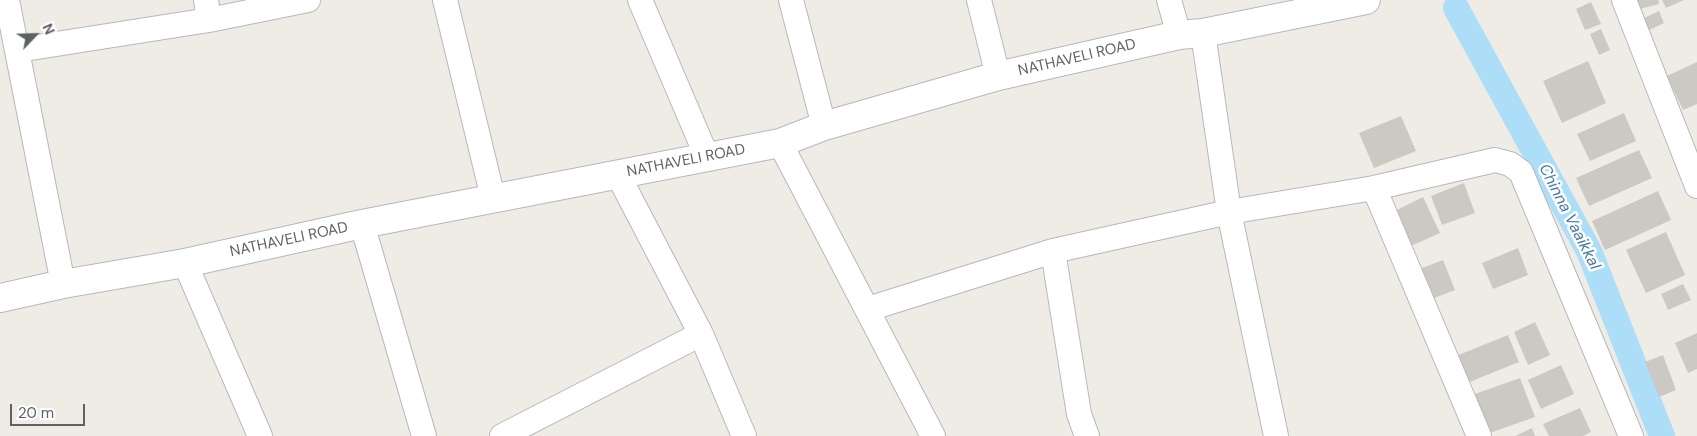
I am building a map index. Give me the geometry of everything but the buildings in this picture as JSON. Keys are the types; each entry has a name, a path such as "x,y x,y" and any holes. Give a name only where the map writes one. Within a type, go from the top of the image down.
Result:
{"street":[{"path":"7,0 63,284"},
{"path":"18,50 208,10 308,0"},
{"path":"445,0 493,198"},
{"path":"640,0 707,157"},
{"path":"791,0 824,126"},
{"path":"979,0 998,76"},
{"path":"1169,0 1191,34 1276,436"},
{"path":"1624,0 1697,186"},
{"name":"NATHAVELI ROAD","path":"0,298 63,284 184,263 362,224 780,143 824,126 998,76 1355,1"},
{"path":"780,143 933,436"},
{"path":"868,309 1053,251 1228,212 1374,188 1495,160 1510,164 1521,172 1632,436"},
{"path":"618,175 701,334 744,436"},
{"path":"1374,188 1479,436"},
{"path":"362,224 424,436"},
{"path":"1053,251 1079,414 1087,436"},
{"path":"184,263 260,436"},
{"path":"502,436 701,334"}],"waterway":[{"name":"Chinna Vaaikkal","path":"1456,8 1589,251 1662,436"}]}
